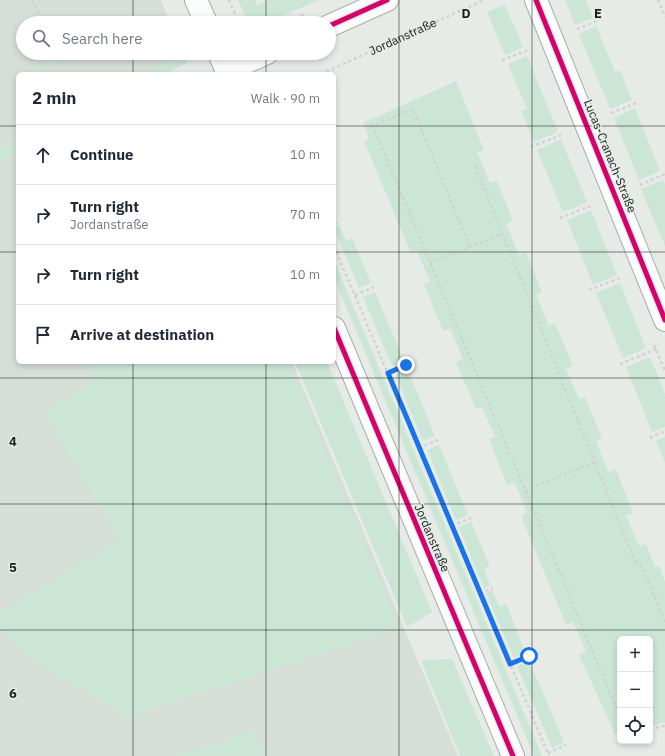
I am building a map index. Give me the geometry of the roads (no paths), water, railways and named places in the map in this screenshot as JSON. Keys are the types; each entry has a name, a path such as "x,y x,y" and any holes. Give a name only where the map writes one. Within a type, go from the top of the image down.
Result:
{"street":[{"path":"196,0 203,16"},
{"path":"336,23 387,0"},
{"name":"Lucas-Cranach-Straße","path":"536,0 665,320"},
{"path":"225,66 244,60"},
{"name":"Jordanstraße","path":"336,333 513,756"}]}
